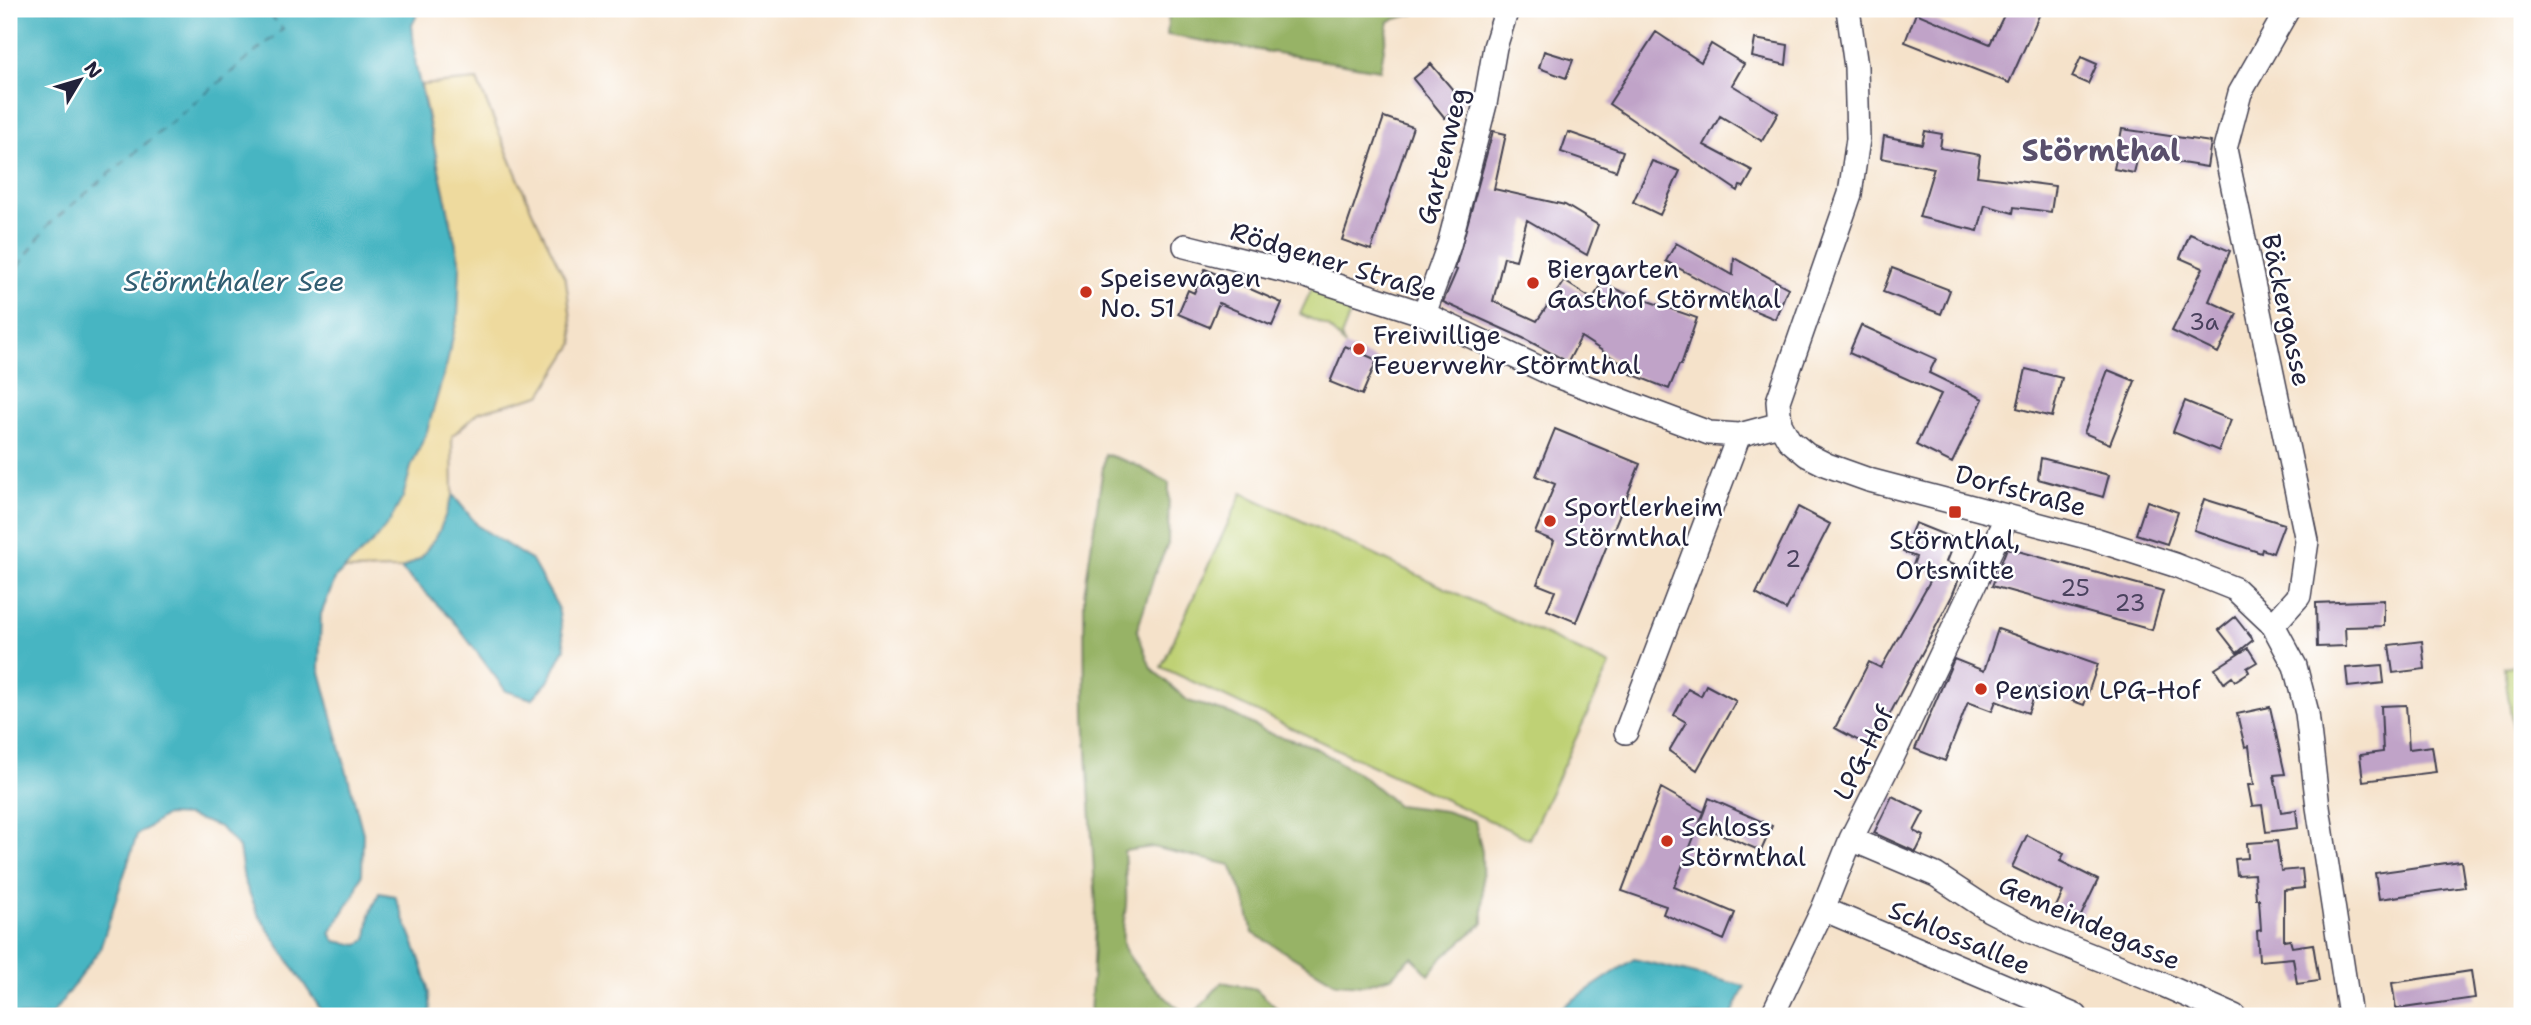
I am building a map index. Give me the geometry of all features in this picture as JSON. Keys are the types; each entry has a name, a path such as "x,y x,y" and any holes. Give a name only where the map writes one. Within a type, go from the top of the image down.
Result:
{"street":[{"name":"Gartenweg","path":"1424,314 1449,245 1485,104 1495,47 1507,9"},
{"path":"1780,424 1778,401 1850,194 1858,139 1856,67 1848,9"},
{"name":"Bäckergasse","path":"2273,625 2299,596 2307,541 2225,149 2240,93 2288,9"},
{"name":"Rödgener Straße","path":"1185,246 1309,277 1424,314 1518,360 1709,433 1739,435 1780,424"},
{"name":"Dorfstraße","path":"1780,424 1789,440 1807,455 1827,465 1879,483 2117,546 2175,565 2235,589 2273,625 2295,666 2307,713 2318,807 2350,1016"},
{"path":"1626,732 1739,435"},
{"name":"LPG-Hof","path":"1772,1016 1823,909 1851,839 2007,516"},
{"name":"Gemeindegasse","path":"1851,839 1936,875 1989,910 2030,931 2234,1016"},
{"name":"Schlossallee","path":"1823,909 2076,1016"}],"green space":[{"path":"1169,9 1416,9 1416,13 1389,21 1380,70 1167,35"},
{"path":"1314,284 1356,299 1341,337 1345,346 1329,327 1300,314"},
{"path":"1105,454 1134,464 1169,483 1168,544 1155,573 1137,631 1151,668 1188,701 1232,714 1271,734 1312,746 1364,777 1397,805 1445,811 1475,821 1482,852 1483,923 1441,959 1429,975 1412,957 1391,977 1363,985 1336,983 1253,933 1245,899 1231,865 1152,847 1124,851 1126,898 1123,943 1135,965 1154,986 1174,1005 1191,1016 1090,1016 1096,907 1085,716 1084,595"},
{"path":"1242,493 1610,665 1529,839 1161,667"},
{"path":"2522,664 2522,793 2504,667"},
{"path":"1222,982 1256,989 1285,1016 1192,1016"}],"sand":[{"path":"477,80 532,211 566,280 574,343 541,395 479,412 452,436 453,495 439,532 421,558 401,569 343,570 375,540 403,497 411,467 427,431 458,314 460,264 421,85"}],"water":[{"name":"Störmthaler See","path":"9,9 420,9 412,25 416,67 460,264 458,314 427,431 411,467 403,497 390,521 375,540 336,577 321,614 319,668 363,833 362,874 354,895 330,933 335,941 358,945 367,939 370,914 379,893 395,896 424,972 430,1016 325,1016 258,914 244,880 239,848 220,827 188,816 166,815 137,835 100,949 51,1016 9,1016"},
{"path":"453,495 478,526 532,561 558,607 565,648 548,682 532,699 506,691 452,619 401,569 421,558 439,532"},
{"path":"1634,959 1745,986 1731,1016 1549,1016"}],"building":[{"path":"2007,9 2042,9 2009,83 1905,42 1916,13 1990,44"},
{"path":"1656,32 1701,62 1711,44 1744,64 1732,85 1778,113 1762,141 1720,116 1704,145 1753,171 1744,187 1740,186 1738,191 1609,104"},
{"path":"1755,39 1788,45 1786,65 1752,57"},
{"path":"1544,51 1573,60 1566,78 1539,68"},
{"path":"2081,57 2097,64 2088,84 2072,77"},
{"path":"1431,64 1464,103 1445,118 1413,79"},
{"path":"1384,117 1413,127 1371,250 1342,240"},
{"path":"2122,129 2211,142 2207,167 2175,162 2176,153 2140,148 2134,173 2114,169"},
{"path":"1493,131 1506,134 1494,189 1565,205 1598,225 1587,255 1527,220 1516,260 1504,257 1493,301 1537,321 1564,281 1592,299 1603,283 1644,302 1645,300 1697,318 1681,365 1669,389 1631,374 1633,371 1581,337 1568,362 1523,338 1443,302 1457,270 1455,269"},
{"path":"1925,131 1942,134 1940,148 1980,155 1977,176 2055,186 2051,212 2014,207 2013,213 1985,205 1978,231 1919,217 1934,168 1881,158 1884,136 1922,144"},
{"path":"1568,132 1623,151 1616,171 1561,152"},
{"path":"1652,161 1680,171 1660,215 1633,202"},
{"path":"2190,234 2230,251 2209,301 2237,314 2218,353 2172,331 2203,268 2180,258"},
{"path":"1676,243 1733,275 1734,258 1788,288 1775,319 1731,303 1731,297 1666,261"},
{"path":"1892,268 1950,290 1941,314 1883,292"},
{"path":"1205,269 1282,303 1272,326 1219,303 1209,327 1178,314 1188,290 1194,293"},
{"path":"1861,325 1936,359 1929,373 1983,399 1952,463 1916,445 1941,394 1849,353"},
{"path":"1345,346 1377,360 1362,395 1330,382"},
{"path":"2026,369 2062,378 2052,417 2017,408"},
{"path":"2108,370 2135,381 2110,444 2084,433"},
{"path":"2185,401 2231,420 2219,451 2173,432"},
{"path":"1555,429 1640,464 1576,622 1547,610 1555,591 1537,584 1554,541 1535,533 1555,484 1536,476"},
{"path":"2041,458 2109,475 2103,497 2038,479"},
{"path":"2204,499 2284,524 2273,553 2262,549 2261,553 2194,530"},
{"path":"2147,501 2178,512 2167,544 2136,534"},
{"path":"1798,507 1830,524 1786,610 1756,594"},
{"path":"1915,523 1955,539 1946,562 1963,569 1952,596 1872,748 1835,728 1869,662 1881,668 1934,574 1913,565 1916,557 1903,552"},
{"path":"2007,548 2163,591 2152,630 1992,586"},
{"path":"2384,600 2384,626 2345,627 2346,646 2317,647 2316,603"},
{"path":"2235,617 2253,640 2237,653 2219,630"},
{"path":"1998,629 2098,664 2084,705 2037,688 2028,713 1996,701 1992,711 1968,702 1945,761 1915,749 1954,659 1984,671"},
{"path":"2422,641 2425,669 2393,673 2389,645"},
{"path":"2248,648 2257,662 2247,668 2249,672 2235,681 2232,677 2224,683 2215,669"},
{"path":"2382,665 2384,683 2348,687 2346,668"},
{"path":"1706,685 1736,701 1697,770 1669,751 1686,722 1674,715 1688,689 1701,696"},
{"path":"2406,705 2409,749 2432,746 2436,772 2363,781 2360,755 2383,752 2381,706"},
{"path":"2270,707 2285,774 2274,775 2281,812 2296,810 2298,828 2266,832 2262,805 2252,806 2248,785 2254,785 2249,746 2245,747 2237,714"},
{"name":"Schloss Störmthal","path":"1661,788 1704,812 1674,887 1735,913 1724,940 1663,914 1666,906 1622,891"},
{"path":"1892,796 1924,812 1914,831 1924,836 1916,852 1874,833"},
{"path":"1709,798 1772,826 1761,851 1699,825"},
{"path":"2027,835 2064,854 2060,861 2098,880 2077,924 2053,913 2063,892 2012,867"},
{"path":"2277,841 2281,871 2302,869 2304,888 2284,890 2284,941 2290,940 2292,947 2313,944 2319,981 2297,984 2293,958 2259,961 2257,931 2261,930 2254,874 2237,875 2235,859 2248,858 2247,843"},
{"path":"2461,861 2465,887 2379,899 2375,873"},
{"path":"2471,971 2475,998 2396,1009 2392,983"}],"ferry route":[{"path":"9,280 48,225 283,29 265,9"}],"place":[{"name":"Biergarten Gasthof Störmthal","path":"1533,283"},
{"name":"Speisewagen No. 51","path":"1086,292"},
{"name":"Freiwillige Feuerwehr Störmthal","path":"1359,349"},
{"name":"Störmthal, Ortsmitte","path":"1955,512"},
{"name":"Sportlerheim Störmthal","path":"1550,521"},
{"name":"Pension LPG-Hof","path":"1981,689"},
{"name":"Schloss Störmthal","path":"1667,841"}],"district":[{"name":"Störmthal","path":"2101,150"}]}
